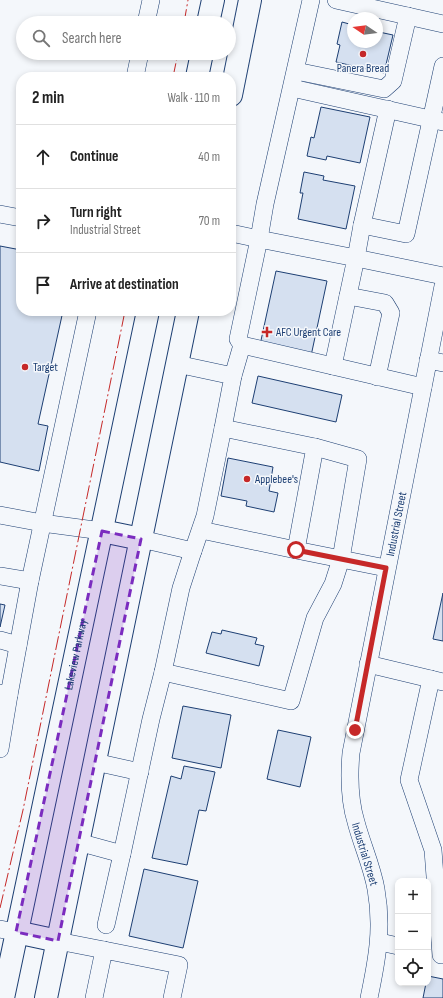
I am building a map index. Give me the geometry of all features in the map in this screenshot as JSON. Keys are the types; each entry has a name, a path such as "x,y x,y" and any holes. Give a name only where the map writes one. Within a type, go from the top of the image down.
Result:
{"main road":[{"path":"209,16 212,0"},
{"path":"236,72 250,0"},
{"path":"198,72 201,60"},
{"name":"Lakeview Parkway","path":"3,998 8,931 102,531 147,316"},
{"path":"46,998 186,320"},
{"path":"102,531 141,539"},
{"path":"8,931 58,941"}],"street":[{"path":"147,16 150,0"},
{"path":"311,0 265,204 238,339 242,345 423,387"},
{"path":"336,0 443,24"},
{"path":"296,71 384,89 393,80 408,16"},
{"path":"136,72 139,60"},
{"path":"362,225 406,234 438,121 443,66"},
{"path":"292,88 438,121"},
{"path":"333,366 388,109"},
{"path":"0,214 16,217"},
{"path":"236,234 443,276"},
{"name":"Industrial Street","path":"370,998 380,942 380,925 376,889 352,805 350,786 351,753 386,568 423,387 436,362 443,286"},
{"path":"348,296 385,303 391,312 377,377"},
{"path":"1,743 5,694 18,645 42,523 87,316"},
{"path":"106,925 181,588 192,551 201,530 233,376 242,345"},
{"path":"177,364 233,376"},
{"path":"163,672 291,701 315,618 333,584 341,559 358,459 315,447 223,428"},
{"path":"296,550 315,447"},
{"path":"0,515 42,523 102,531"},
{"path":"201,530 386,568"},
{"path":"141,539 192,551"},
{"path":"0,576 30,581"},
{"path":"0,640 18,645"},
{"path":"368,664 437,680 409,780 433,850 437,954"},
{"path":"95,762 140,772"},
{"path":"78,842 122,854"},
{"path":"58,941 179,965 172,998"},
{"path":"380,942 395,945"},
{"path":"94,998 104,950"}],"highlighted area":[{"path":"102,531 141,539 58,941 16,932"}],"building":[{"name":"Panera Bread","path":"342,22 347,23 347,48 383,48 383,33 393,35 384,73 336,62 340,45 337,44"},
{"path":"321,107 370,117 360,163 327,156 326,160 307,156 311,137 314,138"},
{"path":"304,172 324,176 323,180 355,186 346,229 298,219 303,193 300,193"},
{"name":"Target","path":"0,246 16,249 16,316 62,316 38,424 48,426 39,471 0,462"},
{"path":"276,271 327,281 311,356 260,345"},
{"path":"258,376 342,395 336,422 252,403"},
{"name":"Applebee's","path":"228,458 273,467 269,491 278,493 274,512 246,506 247,501 221,496"},
{"path":"443,593 443,641 433,639"},
{"path":"0,604 5,605 0,627"},
{"path":"222,630 257,638 255,644 264,646 259,666 206,653 212,632 221,634"},
{"path":"183,706 231,715 221,768 172,758"},
{"path":"278,730 311,737 300,787 267,779"},
{"path":"184,766 215,772 206,811 199,810 187,865 152,858 171,776 181,779"},
{"path":"144,869 198,881 183,948 129,936"},
{"path":"431,977 443,979 443,998 423,998 425,986 431,986"}],"power":[{"path":"185,16 188,0"},
{"path":"174,72 177,60"},
{"path":"0,908 23,810 124,316"}],"place":[{"name":"Panera Bread","path":"363,54"},
{"name":"AFC Urgent Care","path":"267,332"},
{"name":"Target","path":"25,367"},
{"name":"Applebee's","path":"247,479"}],"route":[{"path":"296,550 386,568 355,730"}]}
